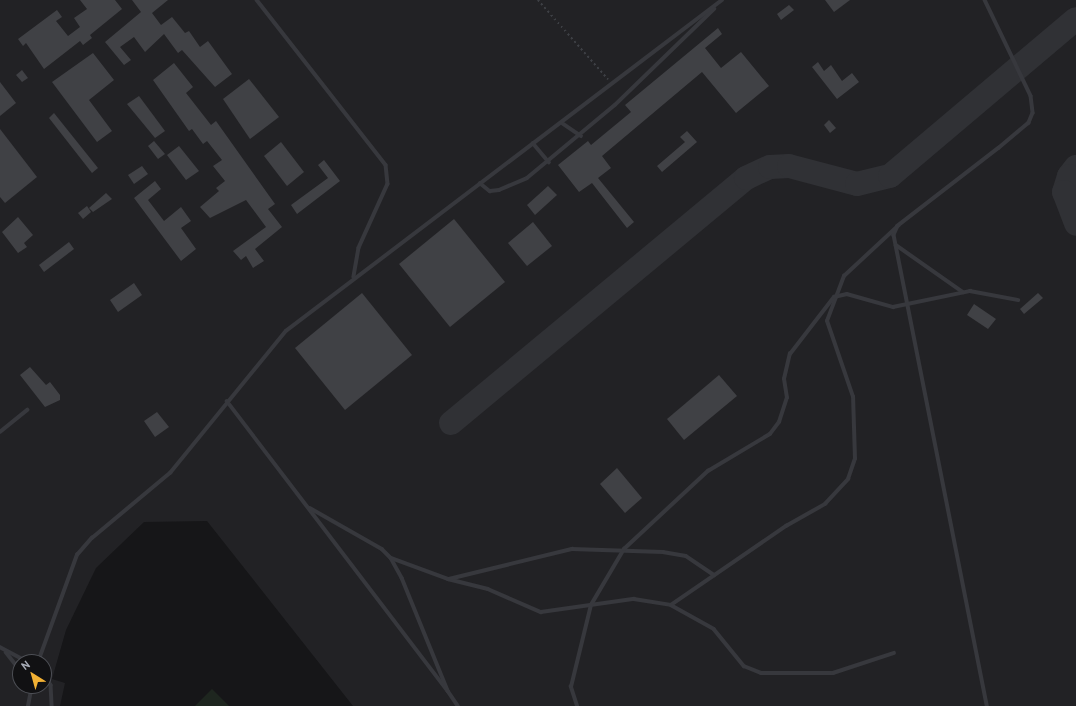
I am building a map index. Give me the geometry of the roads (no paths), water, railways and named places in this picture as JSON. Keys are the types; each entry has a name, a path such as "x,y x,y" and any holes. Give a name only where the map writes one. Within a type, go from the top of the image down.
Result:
{"lane":[{"path":"257,0 386,165 388,184 359,248 354,277"},
{"path":"480,183 490,191 499,190 527,178 549,162 581,136 722,0"},
{"path":"41,654 77,556 92,538 170,473 227,401 286,331 354,277 562,123 722,0"},
{"path":"672,605 786,526 825,504 848,478 855,459 853,397 827,321 834,297 844,276 898,226 1029,123 1033,113 1030,96 984,0"},
{"path":"562,123 581,136"},
{"path":"533,144 549,162"},
{"path":"898,226 895,232 896,245 906,306 987,706"},
{"path":"896,245 963,292"},
{"path":"577,706 572,688 591,605 624,549 708,471 770,434 779,422 787,398 784,379 790,354 834,297 847,294 878,304 906,306 963,292 982,292 1018,300"},
{"path":"227,401 458,706"},
{"path":"0,432 27,410"},
{"path":"308,508 382,549 391,558 448,691"},
{"path":"448,579 516,565 556,551 624,549 686,556 714,575"},
{"path":"391,558 448,579 488,589 541,612 634,599 672,605 714,629 744,666 761,673 832,673 894,653"},
{"path":"2,648 13,654"},
{"path":"2,648 12,660"},
{"path":"28,706 31,694"},
{"path":"51,694 52,706"}]}
